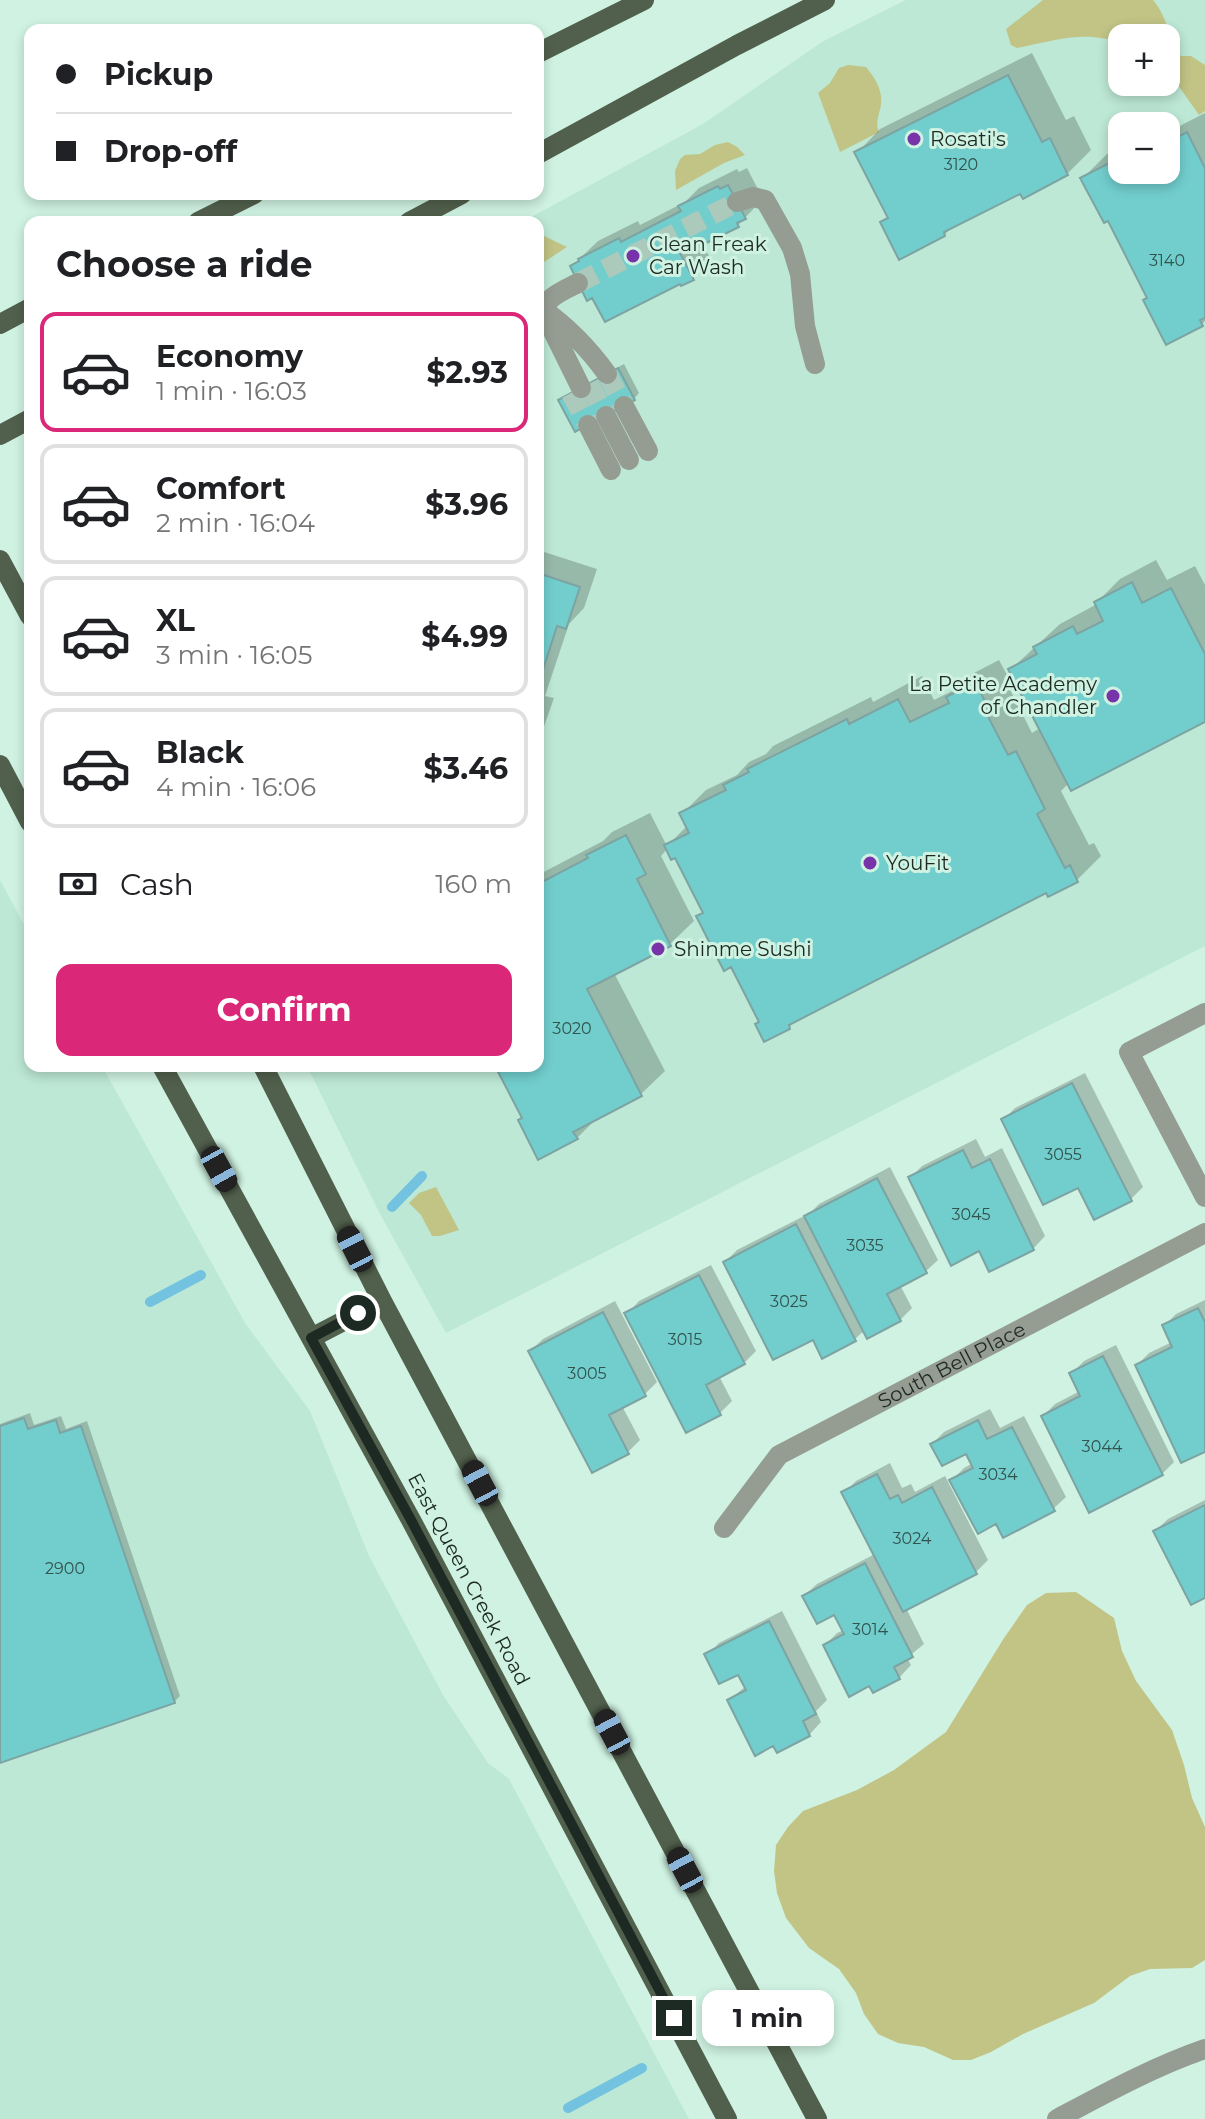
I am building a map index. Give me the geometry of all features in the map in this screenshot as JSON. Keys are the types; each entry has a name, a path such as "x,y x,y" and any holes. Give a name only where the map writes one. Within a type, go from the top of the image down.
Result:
{"main road":[{"path":"544,50 644,0"},
{"path":"544,151 825,0"},
{"path":"210,216 242,200"},
{"path":"420,216 451,200"},
{"path":"0,324 24,311"},
{"path":"0,435 24,422"},
{"path":"0,560 24,605"},
{"path":"0,765 24,811"},
{"name":"East Queen Creek Road","path":"165,1072 411,1520 727,2119"},
{"path":"266,1072 382,1301 817,2119"},
{"path":"311,1338 382,1301"}],"street":[{"path":"737,202 753,197 765,200 792,248 800,274 805,326 815,364"},
{"path":"548,320 585,346 589,384 548,320 544,303 578,283"},
{"path":"606,416 629,460 606,416"},
{"path":"1205,1013 1129,1052 1205,1197"},
{"name":"South Bell Place","path":"724,1528 779,1455 1205,1233"},
{"path":"1057,2119 1122,2084 1205,2049"}],"shaded area":[{"path":"906,0 1205,0 1205,946 446,1333 380,1214 310,1072 544,1072 544,216 533,216 703,124 822,42"},
{"path":"0,880 24,925 24,1072 105,1072 245,1323 310,1411 369,1556 443,1695 488,1763 509,1779 689,2119 0,2119"}],"green space":[{"path":"1043,0 1153,0 1167,24 1108,24 1108,40 1083,37 1017,48 1011,45 1006,29"},
{"path":"1180,54 1191,56 1205,65 1205,111 1199,115 1180,88"},
{"path":"848,65 866,67 878,84 881,94 877,122 879,132 840,152 818,93 830,83 839,68"},
{"path":"728,142 745,155 676,190 675,171 680,159"},
{"path":"544,236 567,247 544,262"},
{"path":"436,1187 459,1230 432,1236 421,1215 409,1203 419,1193"},
{"path":"1076,1592 1114,1618 1122,1651 1136,1681 1172,1730 1192,1798 1205,1827 1205,1960 1192,1968 1150,1969 1130,1976 1094,2003 971,2060 953,2060 924,2047 898,2043 878,2034 839,1969 809,1948 786,1918 777,1893 774,1871 776,1845 803,1811 857,1790 894,1770 946,1732 1027,1605 1046,1593"}],"building":[{"path":"1008,75 1042,142 1050,138 1068,175 1023,199 1020,194 944,232 945,236 899,260 880,222 888,218 854,152"},
{"path":"1187,132 1205,168 1205,318 1200,320 1203,326 1166,345 1143,300 1147,298 1108,221 1104,223 1080,178 1108,164 1108,184 1180,184 1180,136"},
{"name":"Clean Freak Car Wash","path":"728,185 746,219 737,223 739,227 680,253 694,280 605,322 592,298 587,301 570,266 619,238 621,242 681,211 678,206 718,186 720,189"},
{"path":"618,368 635,400 575,432 558,400"},
{"path":"544,575 580,587 566,629 557,626 544,666"},
{"name":"La Petite Academy of Chandler","path":"1132,582 1142,603 1171,588 1205,654 1205,722 1071,791 1008,669 1037,654 1033,647 1073,626 1077,634 1103,621 1094,602"},
{"name":"YouFit","path":"975,682 985,701 981,703 1008,755 1016,751 1045,809 1037,814 1065,868 1070,865 1078,882 1048,897 1046,893 789,1025 790,1029 764,1042 755,1024 759,1022 731,967 724,971 696,916 703,913 675,858 671,860 664,845 689,833 679,813 726,790 723,785 749,772 747,769 847,719 849,724 898,699 910,722 949,703 946,697"},
{"path":"626,835 646,874 637,879 671,946 587,989 642,1096 573,1132 578,1139 538,1160 518,1120 522,1118 498,1072 544,1072 544,881 588,858 586,855"},
{"path":"1072,1083 1132,1201 1094,1220 1078,1188 1043,1205 1001,1119"},
{"path":"963,1150 972,1168 990,1159 1034,1250 989,1272 979,1251 951,1266 908,1177"},
{"path":"877,1178 927,1273 887,1294 901,1321 867,1339 804,1216"},
{"path":"796,1224 856,1341 822,1359 813,1340 773,1360 723,1262"},
{"path":"699,1275 745,1364 706,1385 721,1415 686,1433 624,1313"},
{"path":"1198,1308 1205,1322 1205,1452 1181,1463 1135,1365 1172,1347 1162,1325"},
{"path":"603,1312 646,1396 609,1415 629,1454 592,1473 528,1351"},
{"path":"1103,1356 1163,1475 1089,1513 1041,1416 1080,1396 1069,1373"},
{"path":"24,1418 28,1429 56,1420 60,1433 81,1426 175,1703 0,1763 0,1426"},
{"path":"978,1420 987,1439 1012,1427 1055,1511 1003,1538 996,1524 978,1534 949,1480 973,1468 966,1454 942,1466 930,1444"},
{"path":"877,1474 890,1499 898,1495 902,1503 932,1487 977,1574 903,1612 841,1492"},
{"path":"1205,1505 1205,1598 1191,1605 1153,1531"},
{"path":"865,1563 913,1657 894,1667 900,1679 873,1693 869,1686 849,1697 823,1645 844,1634 834,1615 817,1624 802,1596"},
{"path":"769,1621 816,1714 803,1721 810,1736 777,1753 773,1746 755,1756 727,1700 746,1690 738,1675 719,1684 704,1654"}],"waterway":[{"path":"392,1207 422,1176"},
{"path":"150,1302 201,1275"},
{"path":"568,2108 642,2068"}],"tunnel":[{"path":"578,283 737,202"},
{"path":"607,374 624,406"},
{"path":"589,384 606,416"},
{"path":"571,393 588,425"}],"place":[{"name":"Rosati's","path":"914,139"},
{"name":"Clean Freak Car Wash","path":"633,256"},
{"name":"La Petite Academy of Chandler","path":"1113,696"},
{"name":"YouFit","path":"870,863"},
{"name":"Shinme Sushi","path":"658,949"}],"route":[{"path":"358,1313 311,1338 411,1520 674,2018"}]}
